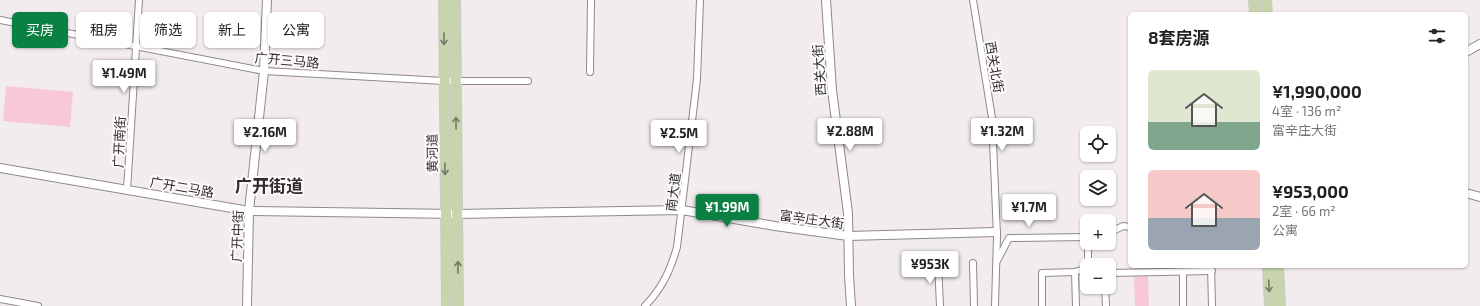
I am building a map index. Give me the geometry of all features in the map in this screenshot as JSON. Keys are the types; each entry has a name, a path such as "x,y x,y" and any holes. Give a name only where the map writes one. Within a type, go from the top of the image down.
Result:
{"main road":[{"name":"黄河道","path":"444,0 447,306"},
{"name":"黄河道","path":"455,0 458,306"},
{"path":"1254,0 1255,12"},
{"path":"1266,0 1267,12"},
{"path":"1268,268 1270,306"},
{"path":"1278,268 1280,306"}],"street":[{"name":"广开南街","path":"127,190 139,0"},
{"name":"广开中街","path":"247,306 249,211 264,71 268,0"},
{"path":"590,72 591,0"},
{"name":"南大道","path":"645,306 664,282 672,264 677,247 697,79 700,0"},
{"name":"西关大街","path":"826,0 832,90 848,213 851,306"},
{"name":"西关北街","path":"973,0 992,118 996,232 994,306"},
{"name":"广开三马路","path":"0,20 136,45 264,71 444,81 528,81"},
{"path":"1468,51 1480,44"},
{"name":"广开二马路","path":"0,168 249,211 457,214"},
{"path":"1468,194 1480,197"},
{"name":"富辛庄大街","path":"457,214 682,210 775,226 848,236 996,232"},
{"path":"1116,230 1123,226 1128,227"},
{"path":"996,263 1009,238 1080,237"},
{"path":"938,263 940,306"},
{"path":"972,263 974,306"},
{"path":"1116,273 1182,272 1212,269 1212,306"},
{"path":"1042,306 1042,273 1075,272 1080,270"},
{"path":"1075,272 1076,306"},
{"path":"1182,272 1183,306"},
{"path":"1105,294 1106,306"},
{"path":"0,299 38,306"}],"shaded area":[{"path":"6,86 73,92 70,127 3,121"},
{"path":"1148,276 1149,306 1135,306 1134,277"}],"district":[{"name":"广开街道","path":"269,185"}]}
